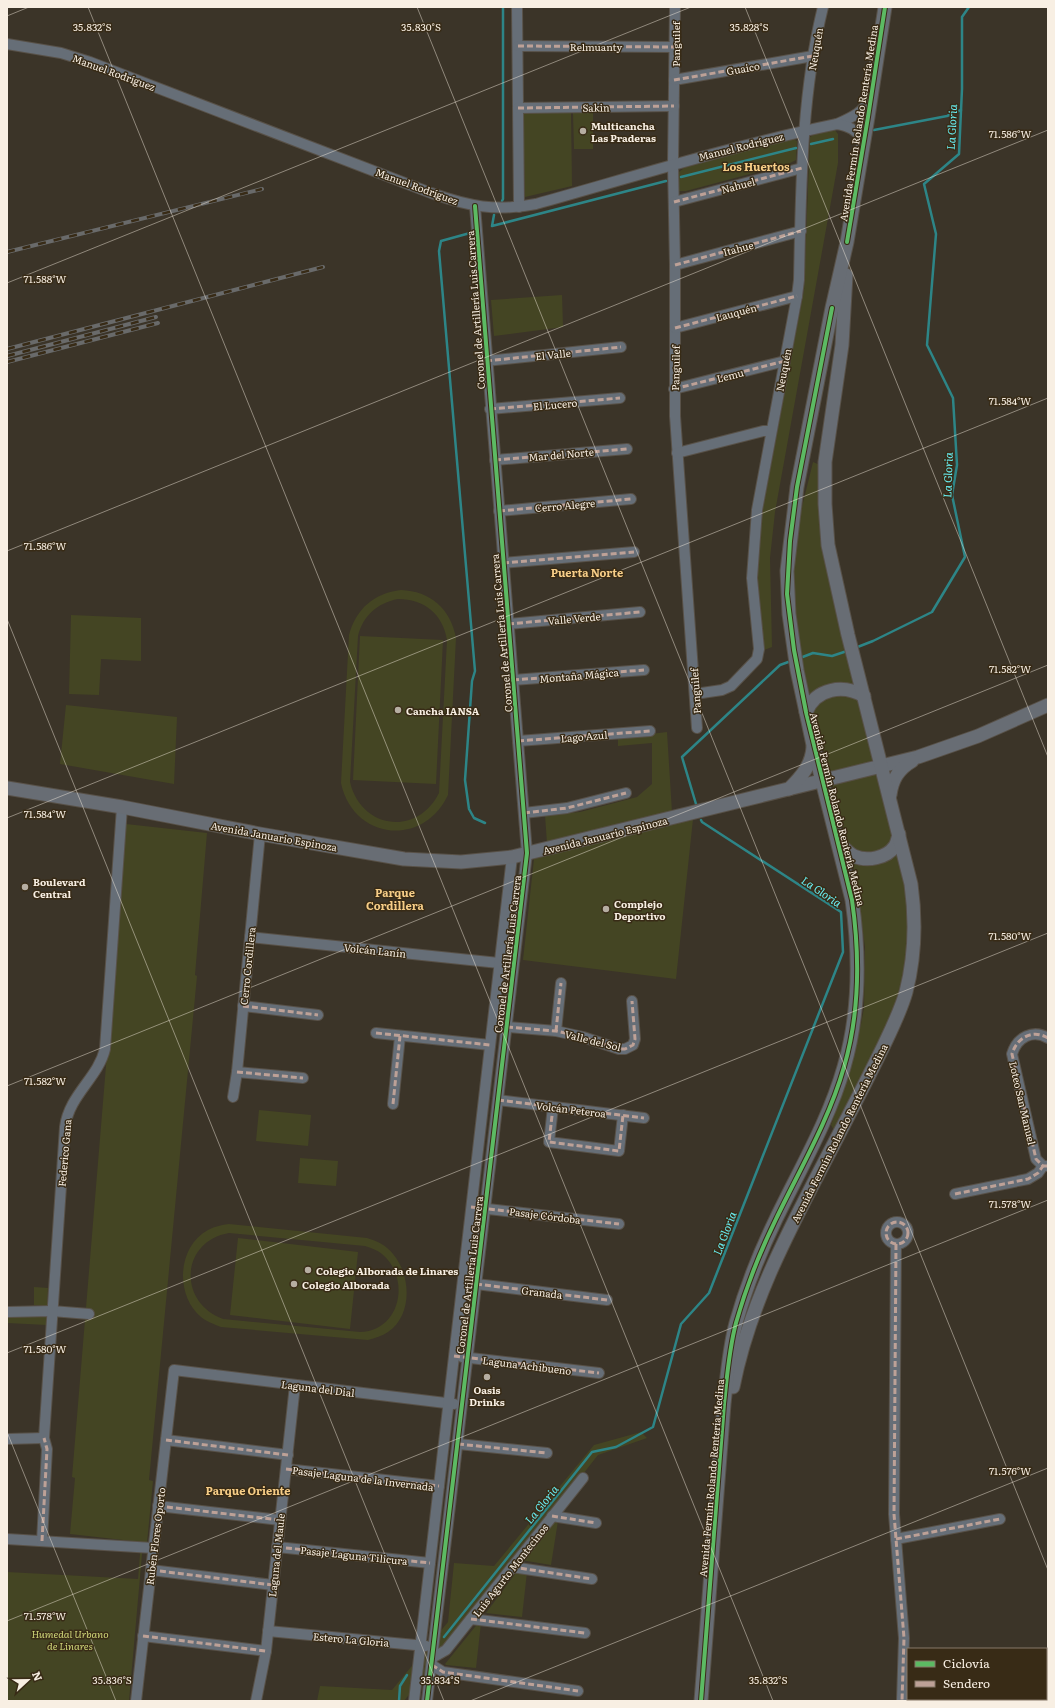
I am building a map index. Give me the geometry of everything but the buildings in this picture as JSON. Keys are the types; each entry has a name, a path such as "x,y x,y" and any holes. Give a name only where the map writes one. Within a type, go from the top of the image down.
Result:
{"main road":[{"name":"Avenida Fermín Rolando Rentería Medina","path":"701,1701 729,1359 736,1324 742,1304 773,1227 827,1114 844,1068 852,1034 858,990 856,923 849,883 813,745 797,670 787,594 790,541 797,487 832,308 847,242 872,96 885,7"},
{"name":"Avenida Fermín Rolando Rentería Medina","path":"721,1452 737,1367 747,1331 762,1290 783,1242 882,1049 900,1009 906,992 913,952 914,903 908,866 889,798 848,636 828,545 824,474 826,444 842,345 847,242"},
{"path":"806,712 812,700 830,692 845,689 864,696"},
{"name":"Avenida Januario Espinoza","path":"7,788 122,807 260,834 422,861 460,862 512,857 527,854 918,757 978,736 1048,705"},
{"path":"788,790 802,776 806,769 811,758 813,745"},
{"path":"889,798 892,784 898,772 905,765 918,757"},
{"path":"838,842 853,856 870,859 879,857 892,850 899,834"}],"street":[{"path":"518,7 519,207"},
{"name":"Panguilef","path":"675,7 673,165 675,265 674,389 677,453 697,728"},
{"name":"Neuquén","path":"695,694 722,690 731,686 757,659 759,649 752,578 757,510 797,296 799,280 802,168 805,130 812,56 823,7"},
{"name":"Manuel Rodríguez","path":"7,44 61,53 90,62 431,193 487,208 519,207 673,165 713,152 837,124"},
{"name":"Relmuanty","path":"518,46 675,47"},
{"name":"Guaico","path":"674,80 812,56"},
{"path":"837,124 851,118 862,110 872,96"},
{"name":"Sakin","path":"518,108 674,106"},
{"path":"837,124 850,127 858,132 864,140"},
{"name":"Nahuel","path":"674,202 802,168"},
{"name":"Coronel de Artillería Luis Carrera","path":"427,1701 527,854 486,361 475,206"},
{"name":"Itahue","path":"675,265 801,231"},
{"name":"Lauquén","path":"675,328 797,296"},
{"name":"El Valle","path":"486,361 620,347"},
{"name":"Lemu","path":"674,389 785,361"},
{"name":"El Lucero","path":"490,410 620,398"},
{"path":"677,453 759,432 771,431"},
{"name":"Mar del Norte","path":"495,460 627,449"},
{"name":"Cerro Alegre","path":"499,511 631,499"},
{"path":"503,563 634,552"},
{"name":"Valle Verde","path":"508,624 640,612"},
{"name":"Montaña Mágica","path":"513,680 644,670"},
{"name":"Lago Azul","path":"518,741 650,731"},
{"path":"524,813 567,808 626,793"},
{"name":"Federico Gana","path":"42,1541 47,1449 44,1438 67,1115 71,1104 101,1060 104,1048 122,807"},
{"name":"Cerro Cordillera","path":"233,1097 237,1072 260,834"},
{"name":"Coronel de Artillería Luis Carrera","path":"414,1701 512,857"},
{"path":"507,897 522,899"},
{"name":"Volcán Lanín","path":"250,937 499,963"},
{"name":"Valle del Sol","path":"556,1031 561,982"},
{"name":"Valle del Sol","path":"507,1027 556,1031 583,1037 619,1049 629,1048 633,1045 635,1039 632,1001"},
{"path":"495,1005 509,1008"},
{"path":"243,1006 318,1015"},
{"path":"376,1032 400,1036 490,1045"},
{"name":"Loteo San Manuel","path":"1045,1166 1036,1159 1012,1054 1016,1044 1024,1037 1034,1034 1048,1038"},
{"path":"393,1104 400,1036"},
{"path":"237,1072 303,1078"},
{"name":"Volcán Peteroa","path":"498,1100 644,1118"},
{"path":"553,1107 549,1142 619,1151 623,1116"},
{"path":"955,1194 1028,1179 1038,1173 1045,1166"},
{"name":"Pasaje Córdoba","path":"471,1207 619,1224"},
{"path":"896,1244 894,1514 904,1638 902,1701"},
{"name":"Granada","path":"476,1284 607,1300"},
{"path":"7,1312 52,1311 89,1314"},
{"name":"Laguna Achibueno","path":"454,1356 599,1373"},
{"name":"Laguna del Dial","path":"174,1370 462,1405"},
{"name":"Rubén Flores Oporto","path":"136,1701 174,1370"},
{"name":"Laguna del Maule","path":"256,1701 266,1651 295,1385"},
{"path":"7,1439 44,1438"},
{"path":"166,1440 288,1455"},
{"path":"458,1444 547,1453"},
{"name":"Pasaje Laguna de la Invernada","path":"286,1469 439,1486"},
{"name":"Luis Agurto Montecinos","path":"432,1661 446,1650 583,1478"},
{"path":"158,1506 280,1520"},
{"path":"552,1516 596,1523"},
{"path":"896,1539 1000,1518"},
{"path":"7,1539 153,1548"},
{"name":"Pasaje Laguna Tilicura","path":"277,1547 430,1563"},
{"path":"512,1567 592,1579"},
{"path":"151,1570 273,1585"},
{"path":"471,1619 585,1633"},
{"name":"Estero La Gloria","path":"268,1631 434,1647"},
{"path":"143,1636 266,1651"},
{"path":"432,1661 443,1672 578,1691"}],"green space":[{"path":"571,112 572,186 525,197 523,113"},
{"name":"Multicancha Las Praderas","path":"573,113 593,113 593,149 574,149"},
{"path":"834,129 838,134 838,163 775,512 770,558 772,647 764,650 757,571 760,524 804,290 810,137 815,134"},
{"path":"791,138 797,141 796,160 788,164 686,191 679,191 679,172 684,168"},
{"path":"562,295 563,327 494,336 491,300"},
{"path":"813,462 820,465 820,493 908,893 907,945 904,970 894,1011 835,1132 831,1125 846,1082 864,1008 865,947 855,874 802,660 792,589 794,561 801,511"},
{"path":"401,590 411,591 430,598 444,610 449,618 456,638 448,795 437,812 422,824 406,830 390,830 374,826 359,816 348,802 341,783 349,635 356,617 361,610 375,599 391,592","holes":["398,599 424,605 431,610 441,623 447,640 439,793 429,807 417,816 404,821 390,822 377,818 365,810 356,798 350,782 358,636 363,622 377,607"]},
{"path":"71,615 141,618 141,661 101,659 99,695 69,694"},
{"name":"Cancha IANSA","path":"360,636 443,640 436,784 353,780"},
{"path":"66,705 177,717 174,784 60,764"},
{"path":"667,732 672,812 547,843 545,815 580,812 637,797 652,784 652,743 618,746 618,738"},
{"name":"Complejo Deportivo","path":"693,819 676,979 523,960 534,859"},
{"name":"Humedal Urbano de Linares","path":"126,824 207,833 195,975 197,976 149,1480 153,1481 147,1543 143,1543 129,1701 7,1701 7,1572 138,1579 141,1542 70,1534 75,1478 72,1477"},
{"path":"259,1110 311,1115 308,1146 256,1141"},
{"path":"300,1158 338,1161 336,1186 298,1183"},
{"path":"229,1224 367,1238 378,1242 393,1254 403,1273 407,1294 402,1316 396,1325 388,1332 368,1340 221,1327 208,1322 193,1308 187,1297 183,1272 185,1259 190,1248 198,1238 208,1230","holes":["229,1233 365,1246 382,1254 391,1264 397,1276 399,1289 397,1302 393,1313 385,1323 374,1329 360,1332 223,1319 208,1311 198,1300 192,1286 191,1273 194,1259 201,1247 213,1238"]},
{"name":"Colegio Alborada","path":"238,1238 358,1252 350,1329 230,1315"},
{"path":"34,1287 48,1288 47,1306 34,1305"},
{"path":"7,1315 47,1315 47,1325 7,1323"},
{"path":"641,1432 647,1438 598,1455 404,1701 317,1701 320,1686 392,1690 448,1622 454,1563 494,1566 594,1445"},
{"path":"554,1520 558,1521 551,1565 521,1560"},
{"path":"518,1570 527,1572 522,1617 486,1613"},
{"path":"479,1622 481,1623 476,1668 446,1665 445,1664"}],"waterway":[{"path":"502,201 503,7"},
{"name":"La Gloria","path":"855,648 873,641 932,612 965,557 952,495 957,465 953,398 927,345 936,234 924,184 959,154 962,89 962,17 969,7"},
{"path":"874,130 947,116 961,110"},
{"path":"811,144 833,139"},
{"path":"681,177 796,148"},
{"path":"494,215 492,226 666,181"},
{"path":"470,233 441,241 439,251 475,671 472,681 465,780 469,809 474,818 485,823"},
{"name":"La Gloria","path":"800,658 813,653 832,656 847,651"},
{"name":"La Gloria","path":"696,804 682,757 780,665 791,661"},
{"name":"La Gloria","path":"444,1637 592,1452 616,1447 653,1427 681,1324 709,1293 843,952 841,912 701,820"},
{"name":"La Gloria","path":"399,1701 400,1686 407,1675"}],"railway":[{"path":"7,252 262,189"},
{"path":"7,349 323,267"},
{"path":"7,356 156,317"},
{"path":"7,362 158,323"}],"marked path":[{"path":"518,46 675,47"},
{"path":"674,80 813,56"},
{"path":"518,108 674,106"},
{"path":"674,202 802,168"},
{"path":"675,265 801,231"},
{"path":"675,328 797,296"},
{"path":"486,361 621,347"},
{"path":"674,389 785,361"},
{"path":"490,409 620,398"},
{"path":"495,460 627,449"},
{"path":"499,511 631,499"},
{"path":"503,563 634,552"},
{"path":"508,624 640,612"},
{"path":"513,680 644,670"},
{"path":"518,741 650,731"},
{"path":"524,813 567,808 626,793"},
{"path":"556,1031 561,983"},
{"path":"507,1027 556,1031 583,1037 619,1049 625,1049 633,1045 635,1039 632,1001"},
{"path":"243,1006 318,1015"},
{"path":"376,1033 490,1045"},
{"path":"1048,1038 1037,1034 1026,1036 1014,1048 1012,1054 1036,1159 1043,1166 1048,1166"},
{"path":"393,1104 400,1036"},
{"path":"237,1072 303,1078"},
{"path":"498,1100 644,1118"},
{"path":"553,1107 549,1142 619,1151 623,1115"},
{"path":"955,1194 1028,1179 1038,1173 1043,1166"},
{"path":"471,1207 619,1224"},
{"path":"897,1222 905,1225 908,1233 905,1241 897,1244 889,1241 886,1233 889,1225 897,1222"},
{"path":"896,1244 894,1514 904,1638 902,1701"},
{"path":"476,1284 607,1300"},
{"path":"454,1356 599,1373"},
{"path":"42,1541 47,1449 44,1438"},
{"path":"166,1440 288,1455"},
{"path":"458,1444 547,1453"},
{"path":"286,1469 439,1486"},
{"path":"158,1506 280,1520"},
{"path":"552,1516 596,1523"},
{"path":"896,1539 1000,1519"},
{"path":"277,1547 430,1563"},
{"path":"512,1567 592,1579"},
{"path":"151,1570 273,1585"},
{"path":"471,1619 585,1633"},
{"path":"143,1636 266,1651"},
{"path":"432,1665 443,1672 578,1691"}],"cycle path":[{"path":"847,242 885,7"},
{"path":"427,1701 527,853 475,206"},
{"path":"701,1701 724,1404 728,1363 736,1323 744,1296 759,1257 822,1125 838,1087 849,1046 856,1005 857,963 855,921 852,900 806,712 794,650 787,594 790,541 797,487 832,308"}],"place":[{"name":"Multicancha Las Praderas","path":"583,131"},
{"name":"Cancha IANSA","path":"398,710"},
{"name":"Boulevard Central","path":"25,887"},
{"name":"Complejo Deportivo","path":"606,909"},
{"name":"Colegio Alborada de Linares","path":"308,1270"},
{"name":"Colegio Alborada","path":"294,1284"},
{"name":"Oasis Drinks","path":"487,1377"}],"district":[{"name":"Los Huertos","path":"756,166"},
{"name":"Puerta Norte","path":"587,572"},
{"name":"Parque Cordillera","path":"395,898"},
{"name":"Parque Oriente","path":"248,1490"}]}
